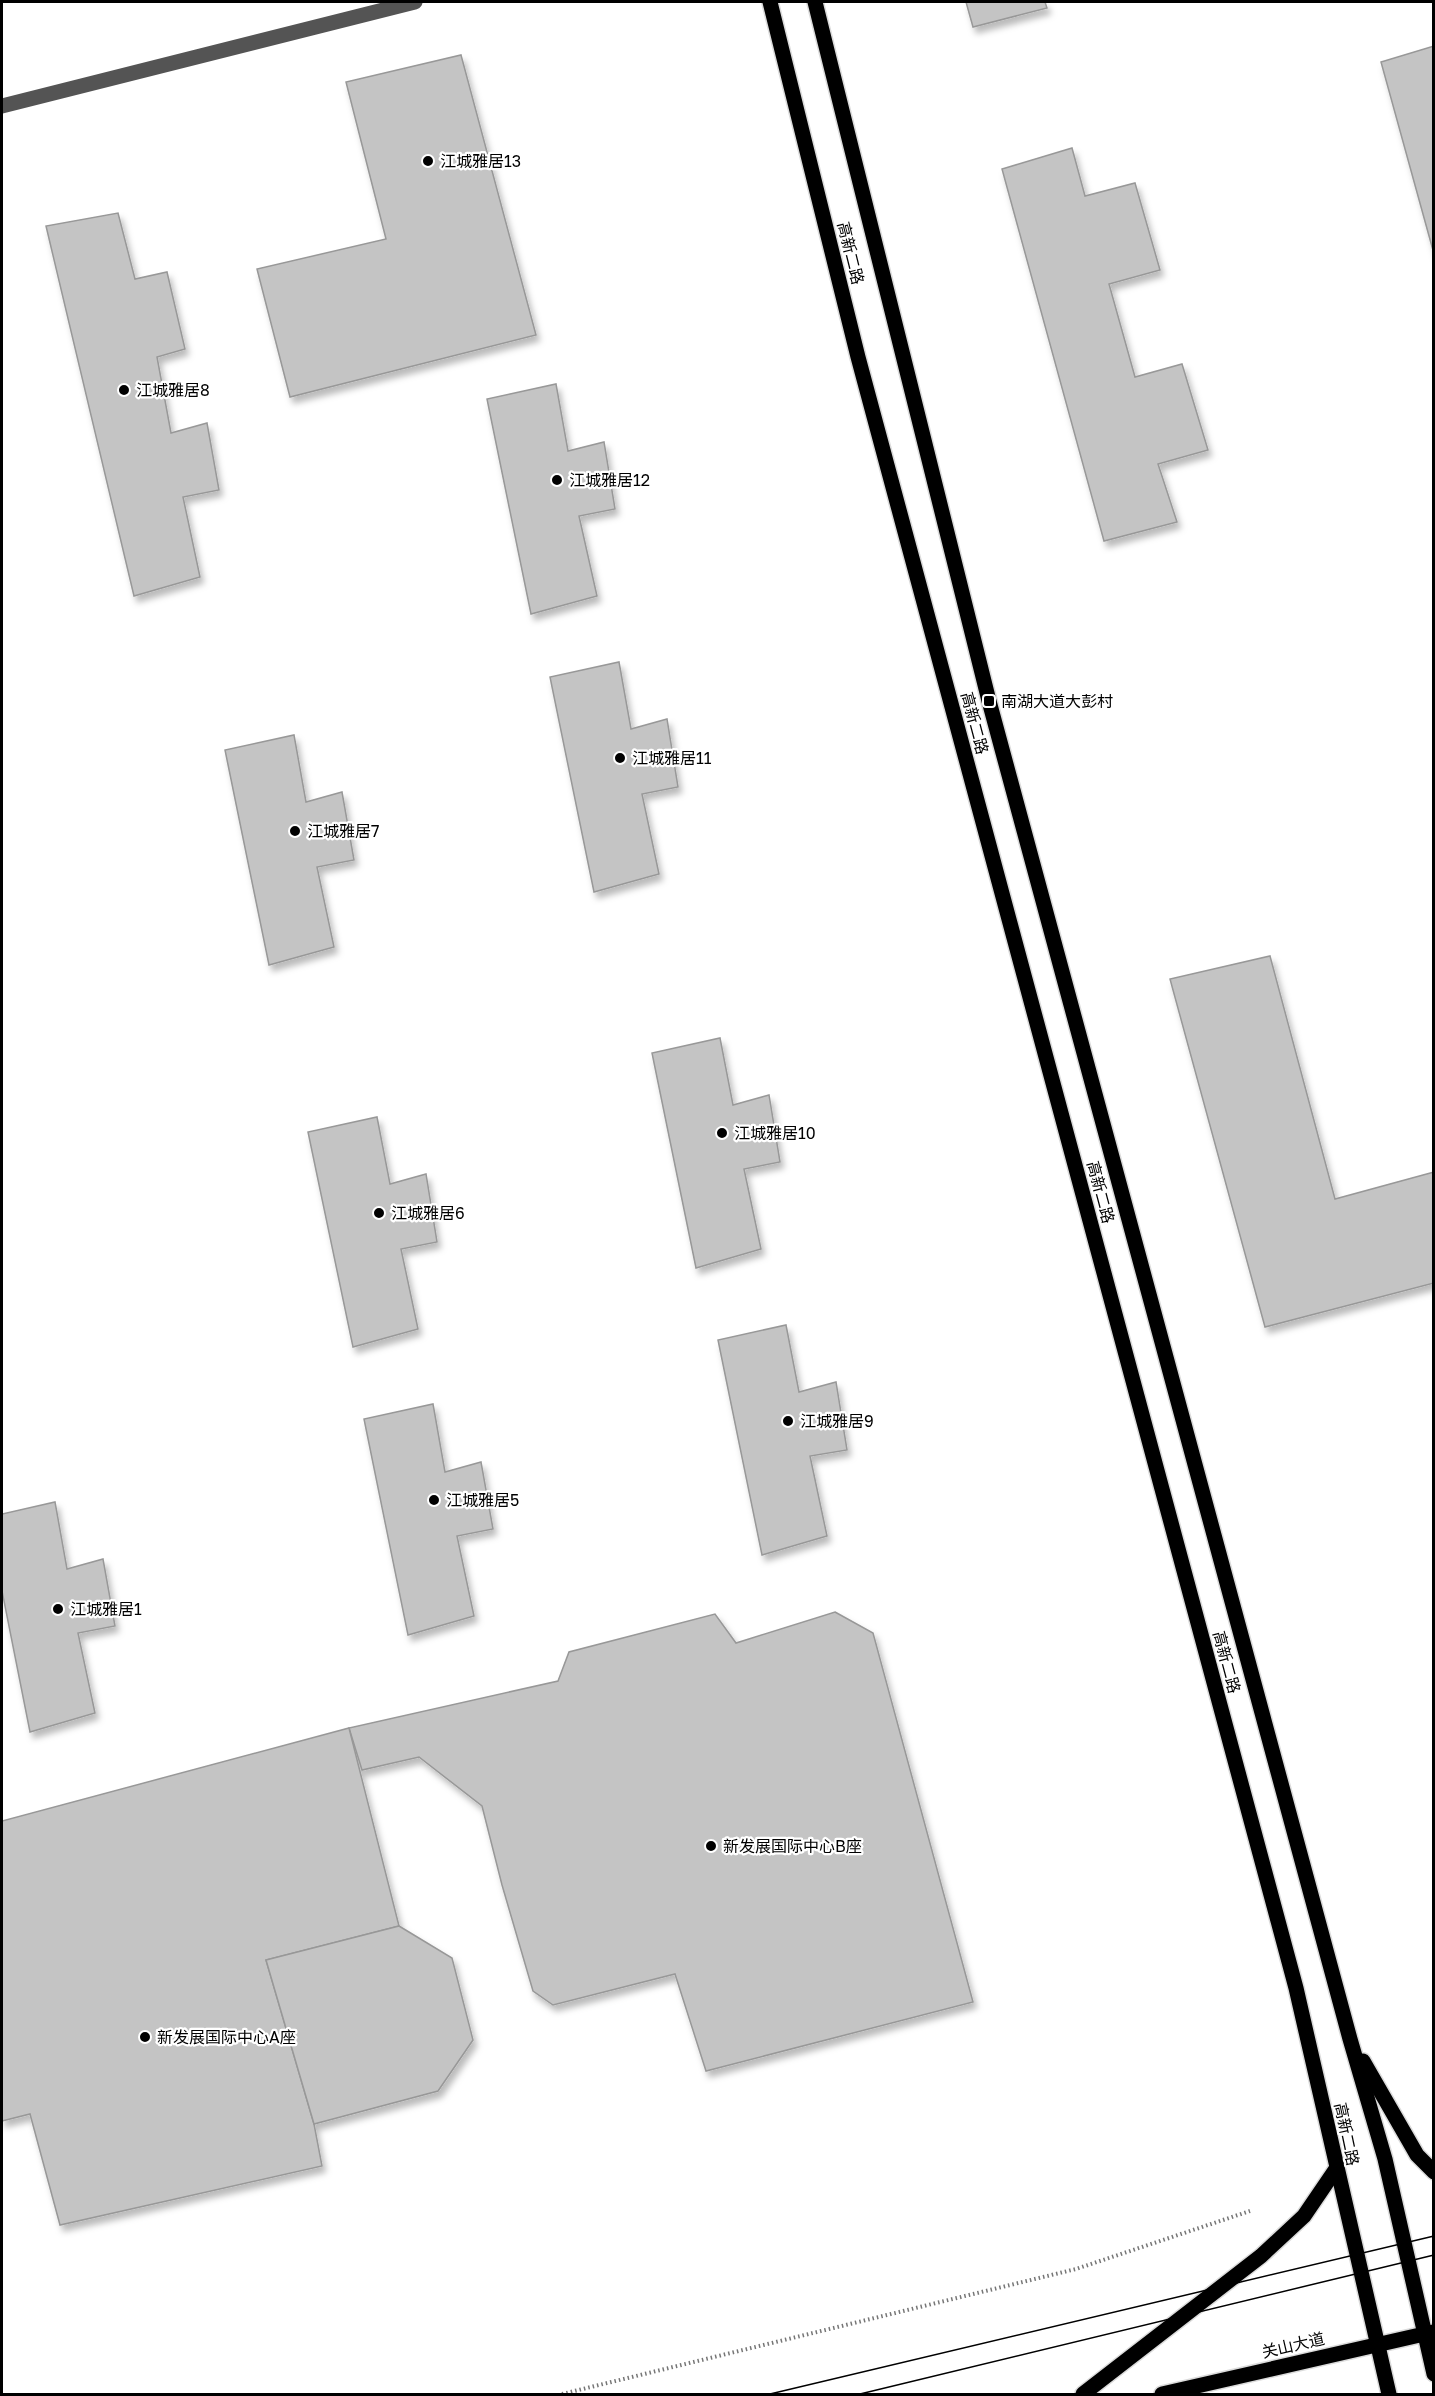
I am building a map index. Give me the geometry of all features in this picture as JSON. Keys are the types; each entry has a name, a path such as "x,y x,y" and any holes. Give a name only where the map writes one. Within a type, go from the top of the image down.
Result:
{"main road":[{"name":"高新二路","path":"770,2 858,357 1293,1976 1389,2394"},
{"name":"高新二路","path":"815,2 989,701 1350,2039 1385,2158 1429,2333 1434,2374"},
{"path":"1350,2039 1417,2155 1434,2172"},
{"path":"1083,2394 1261,2256 1304,2216 1336,2169"},
{"name":"关山大道","path":"1161,2394 1429,2333"}],"street":[{"path":"2,106 415,2"}],"path":[{"path":"562,2394 1076,2269 1250,2211"}],"building":[{"path":"966,2 1045,2 1047,8 973,27"},
{"path":"1434,46 1434,254 1381,62"},
{"name":"江城雅居13","path":"461,55 536,335 290,397 257,269 386,239 346,82"},
{"path":"1072,148 1085,196 1135,183 1160,270 1109,284 1135,377 1182,364 1208,450 1158,464 1177,522 1104,541 1002,169"},
{"name":"江城雅居8","path":"118,213 135,279 167,272 185,349 157,357 171,433 207,423 219,490 183,497 200,577 134,596 46,226"},
{"name":"江城雅居12","path":"556,384 568,451 604,442 615,509 579,516 597,596 531,614 487,399"},
{"name":"江城雅居11","path":"619,662 631,729 667,719 678,787 642,794 659,874 594,892 550,677"},
{"name":"江城雅居7","path":"294,735 306,802 342,792 354,860 317,867 334,947 269,965 225,750"},
{"path":"1270,956 1335,1199 1434,1172 1434,1283 1265,1327 1170,979"},
{"name":"江城雅居10","path":"720,1038 733,1105 769,1095 780,1162 744,1169 761,1249 696,1268 652,1053"},
{"name":"江城雅居6","path":"377,1117 390,1184 426,1174 437,1242 401,1249 418,1329 353,1347 308,1132"},
{"name":"江城雅居9","path":"786,1325 799,1392 836,1382 847,1450 810,1456 827,1536 762,1555 718,1340"},
{"name":"江城雅居5","path":"433,1404 445,1472 481,1462 493,1529 457,1536 474,1616 408,1635 364,1419"},
{"name":"江城雅居1","path":"55,1502 67,1569 103,1559 115,1626 78,1633 95,1713 30,1732 2,1591 2,1514"},
{"name":"新发展国际中心B座","path":"835,1612 873,1633 973,2002 706,2071 675,1974 553,2005 533,1991 482,1806 419,1757 362,1770 349,1728 558,1681 569,1652 715,1614 736,1643"},
{"name":"新发展国际中心A座","path":"349,1728 399,1926 266,1960 314,2124 322,2166 60,2225 30,2114 2,2121 2,1821"},
{"path":"399,1926 452,1958 473,2040 438,2091 314,2124 266,1960"}],"tram line":[{"path":"770,2394 1434,2236"},
{"path":"860,2394 1434,2255"}],"place":[{"name":"江城雅居13","path":"428,161"},
{"name":"江城雅居8","path":"124,390"},
{"name":"江城雅居12","path":"557,480"},
{"name":"南湖大道大彭村","path":"989,701"},
{"name":"江城雅居11","path":"620,758"},
{"name":"江城雅居7","path":"295,831"},
{"name":"江城雅居10","path":"722,1133"},
{"name":"江城雅居6","path":"379,1213"},
{"name":"江城雅居9","path":"788,1421"},
{"name":"江城雅居5","path":"434,1500"},
{"name":"江城雅居1","path":"58,1609"},
{"name":"新发展国际中心B座","path":"711,1846"},
{"name":"新发展国际中心A座","path":"145,2037"}]}
